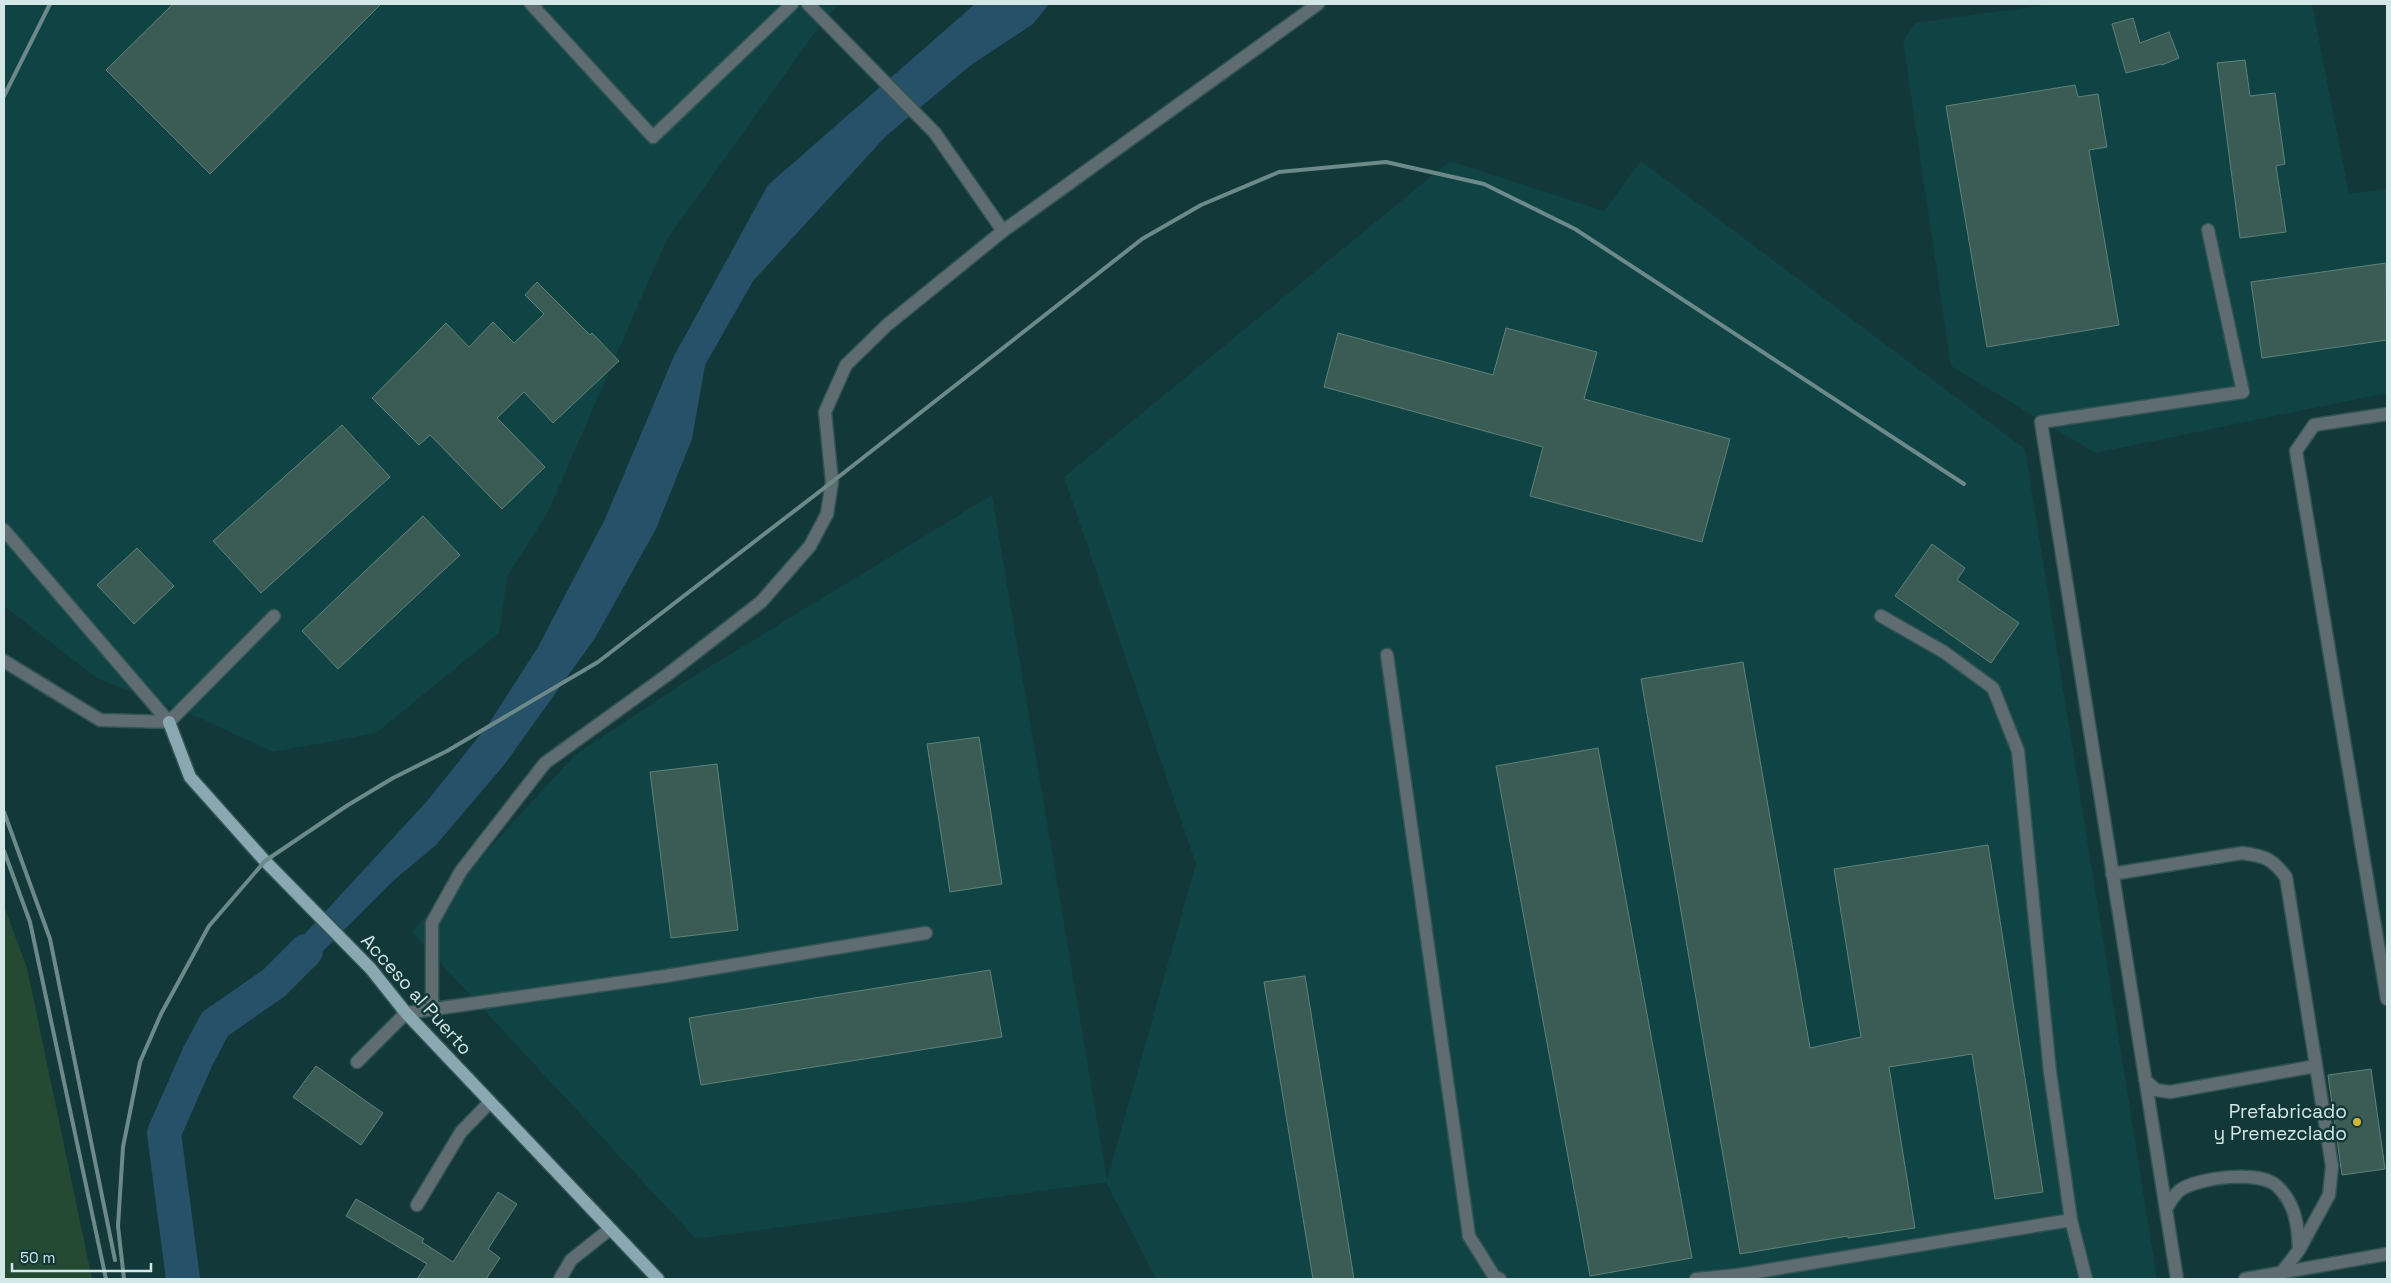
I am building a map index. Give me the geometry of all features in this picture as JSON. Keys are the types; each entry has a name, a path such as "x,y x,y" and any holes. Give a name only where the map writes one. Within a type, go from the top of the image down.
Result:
{"main road":[{"name":"Acceso al Puerto","path":"169,722 190,777 281,878 370,969 406,1012 658,1279"}],"street":[{"path":"531,4 653,137 792,4"},
{"path":"808,4 935,133 1003,231"},
{"path":"432,1009 432,923 461,871 545,763 667,676 761,602 810,546 827,514 832,482 825,412 846,365 887,325 1003,231 1318,4"},
{"path":"2177,1279 2040,422 2242,392 2208,230"},
{"path":"2387,414 2314,425 2296,452 2387,999"},
{"path":"4,530 169,722"},
{"path":"4,661 100,720 169,722 274,616"},
{"path":"1881,616 1944,652 1993,688 2018,750 2050,1072 2071,1220 2086,1279"},
{"path":"1387,655 1469,1236 1494,1276 1500,1279"},
{"path":"2112,874 2242,853 2261,855 2274,862 2286,877 2332,1166 2329,1196 2299,1250 2282,1272"},
{"path":"357,1062 406,1012 666,976 926,933"},
{"path":"2145,1080 2156,1090 2170,1092 2316,1066"},
{"path":"417,1205 461,1132 490,1102"},
{"path":"2166,1209 2173,1197 2181,1190 2197,1183 2227,1177 2257,1178 2276,1185 2291,1202 2298,1224 2299,1250"},
{"path":"1696,1279 1738,1275 2071,1220"},
{"path":"560,1279 571,1260 610,1229"},
{"path":"2244,1279 2387,1254"}],"shaded area":[{"path":"4,4 839,4 824,20 666,241 548,512 507,577 499,633 376,733 273,752 202,719 98,679 4,606"},
{"path":"975,4 1049,4 1033,24 971,65 886,136 753,281 705,365 692,439 656,529 595,638 504,765 436,845 393,881 307,967 274,983 289,951 428,800 488,725 538,647 605,519 674,356 768,185"},
{"path":"2052,4 2312,4 2349,194 2387,189 2387,393 2095,453 1951,366 1903,41 1915,23"},
{"path":"1450,161 1604,211 1641,161 2025,449 2157,1279 1156,1279 1106,1182 696,1239 412,932 576,754 696,675 992,495 1107,1180 1196,864 1064,477"}],"green space":[{"path":"4,906 27,968 92,1279 4,1279"}],"building":[{"path":"173,4 381,4 210,174 106,70"},
{"path":"2133,18 2140,43 2169,32 2179,58 2162,65 2126,73 2112,24"},
{"path":"2245,60 2250,96 2275,93 2285,164 2276,166 2286,232 2240,238 2217,63"},
{"path":"2075,85 2078,97 2098,94 2107,147 2089,150 2119,325 1987,347 1946,106"},
{"path":"2386,263 2387,340 2262,358 2251,282"},
{"path":"537,282 619,361 553,423 524,392 497,418 545,467 502,509 430,435 419,445 372,398 446,323 469,347 493,322 514,343 544,314 525,295"},
{"path":"1506,328 1597,352 1584,399 1730,439 1702,542 1530,496 1543,447 1324,387 1338,333 1493,375"},
{"path":"342,425 390,477 261,593 213,541"},
{"path":"423,516 460,555 338,669 302,631"},
{"path":"1932,544 1965,568 1957,580 2019,623 1991,663 1895,596"},
{"path":"137,548 174,586 134,624 97,585"},
{"path":"1743,662 1810,1048 1861,1037 1834,869 1988,845 2043,1192 1995,1199 1972,1054 1889,1067 1915,1228 1848,1238 1848,1236 1740,1254 1641,679"},
{"path":"979,737 1002,884 950,892 927,744"},
{"path":"1598,748 1692,1258 1590,1276 1496,766"},
{"path":"717,764 738,930 671,938 650,772"},
{"path":"990,970 1002,1037 701,1085 689,1018"},
{"path":"1305,976 1354,1279 1313,1279 1264,982"},
{"path":"316,1066 383,1113 361,1145 293,1097"},
{"name":"Prefabricado y Premezclado","path":"2371,1069 2385,1169 2342,1175 2328,1075"},
{"path":"498,1192 517,1204 488,1249 500,1258 486,1279 417,1279 427,1264 346,1216 356,1199 424,1239 422,1242 453,1262"}],"waterway":[{"path":"183,1279 164,1133 198,1056 215,1024 274,983 306,951"}],"railway":[{"path":"4,96 50,4"},
{"path":"124,1279 118,1226 123,1147 140,1062 161,1014 209,926 265,861 348,805 393,778 447,751 598,662 832,482 1142,239 1201,205 1279,172 1386,162 1484,184 1575,229 1964,484"},
{"path":"4,812 50,939 115,1260"},
{"path":"4,851 30,922 106,1279"}],"place":[{"name":"Prefabricado y Premezclado","path":"2357,1122"}]}
